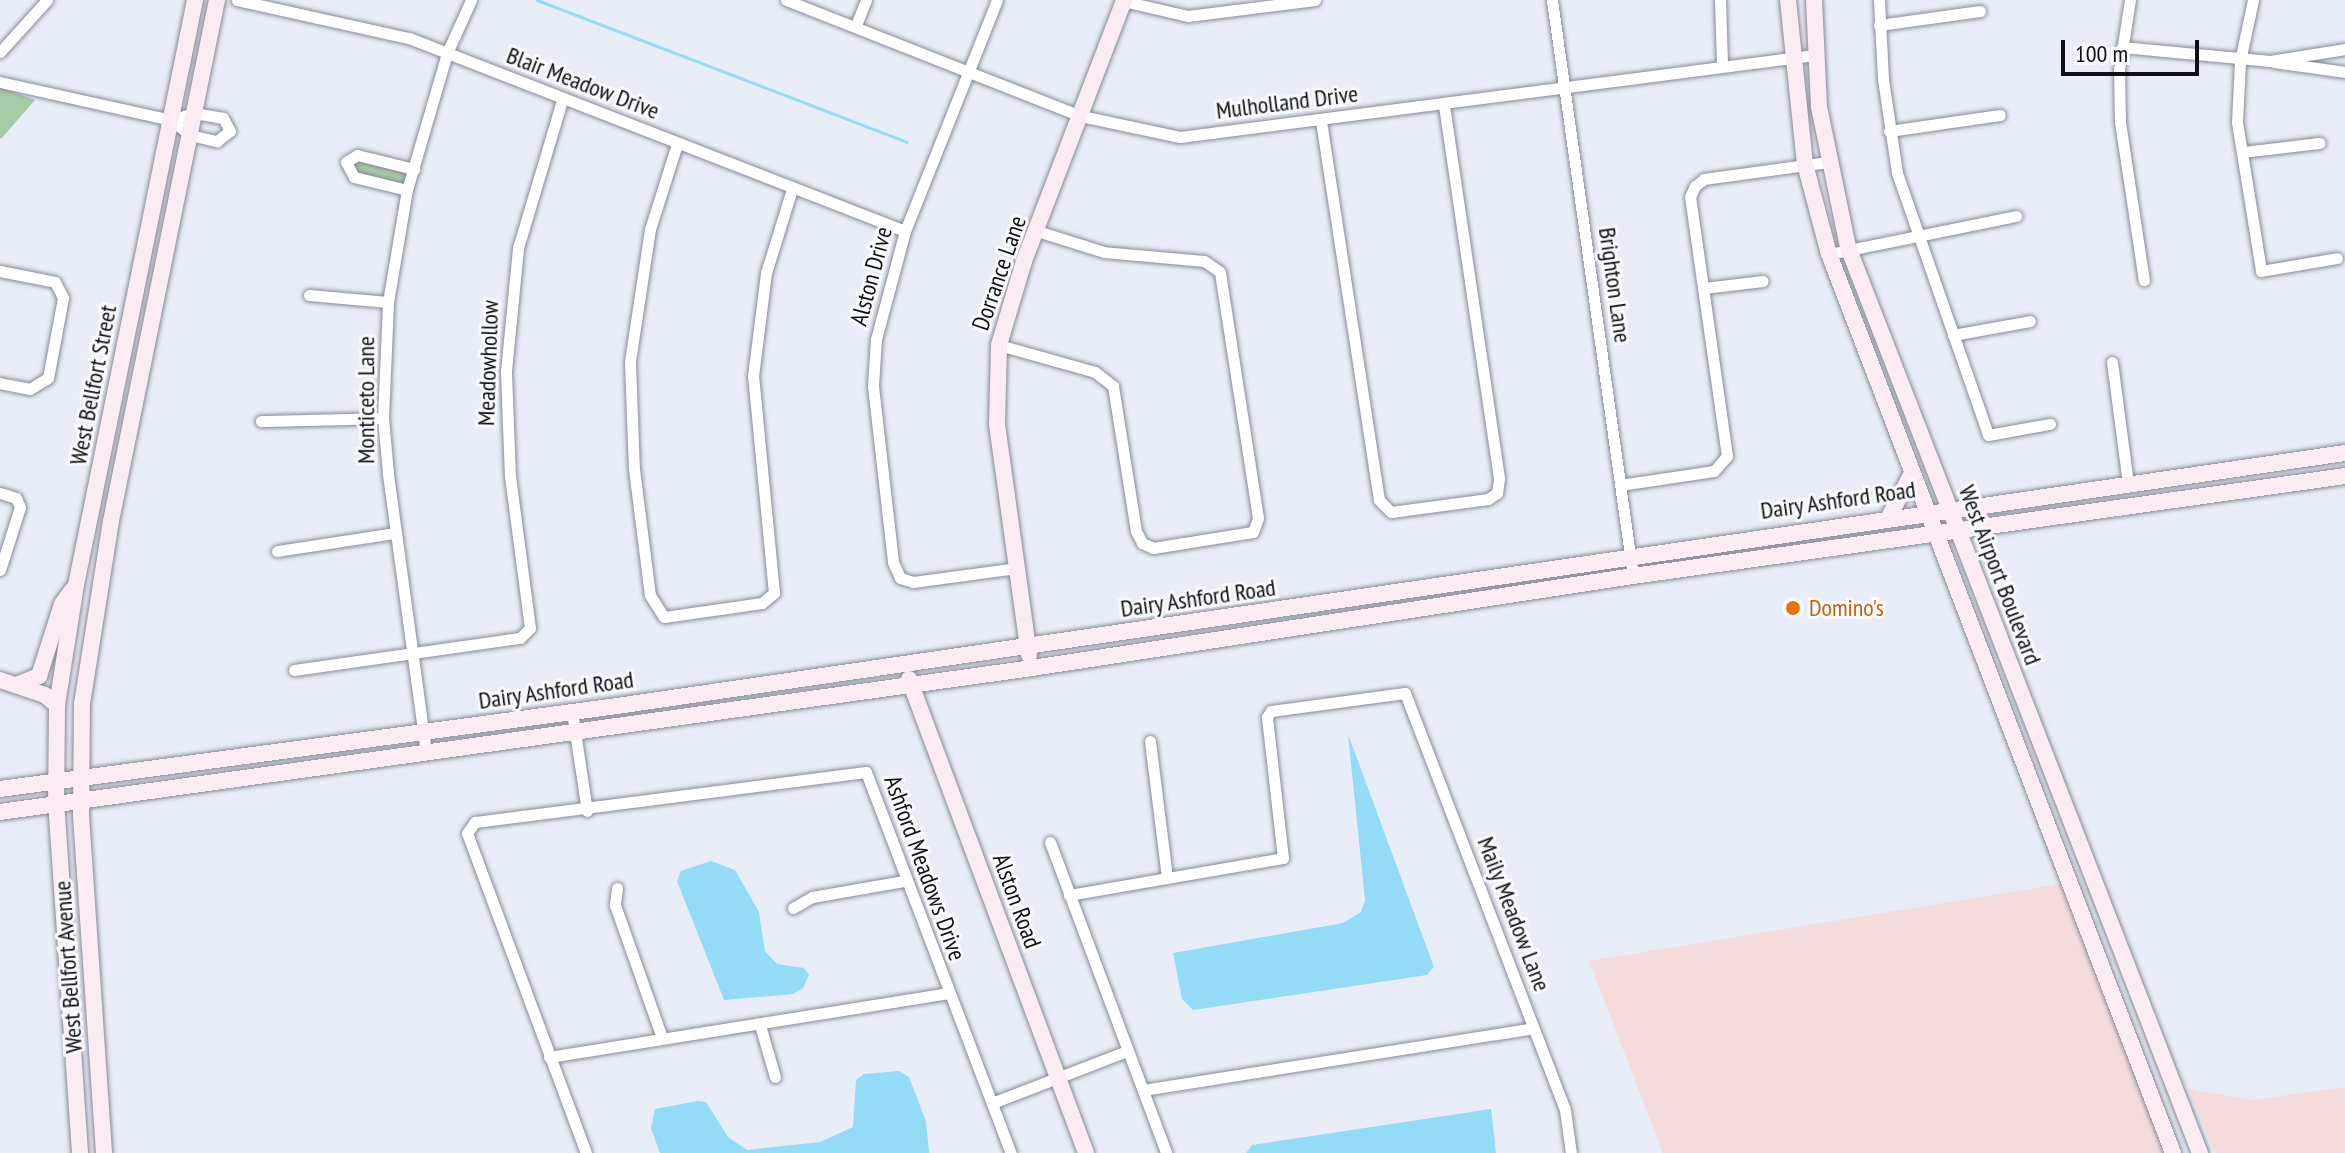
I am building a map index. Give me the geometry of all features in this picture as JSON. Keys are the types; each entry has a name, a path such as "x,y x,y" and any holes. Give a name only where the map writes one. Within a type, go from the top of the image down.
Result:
{"main road":[{"name":"West Bellfort Street","path":"55,781 57,705 76,585 195,0"},
{"name":"West Bellfort Street","path":"79,778 90,639 111,521 217,0"},
{"name":"West Airport Boulevard","path":"1788,0 1791,58 1805,164 1829,254 1925,512 2173,1153"},
{"name":"West Airport Boulevard","path":"1814,0 1815,55 1828,162 1848,247 2200,1153"},
{"name":"Dorrance Lane","path":"1032,668 997,423 999,345 1037,231 1124,1"},
{"path":"128,330 150,333"},
{"name":"Dairy Ashford Road","path":"0,789 904,665 1314,606 1630,555 2345,453"},
{"path":"1889,517 1911,475"},
{"name":"Dairy Ashford Road","path":"0,812 1032,668 1633,576 2345,476"},
{"path":"90,518 111,521"},
{"path":"1968,558 1989,526"},
{"path":"19,684 39,676 62,604 76,585"},
{"path":"1314,606 1317,626"},
{"name":"Alston Road","path":"904,665 1086,1153"},
{"path":"0,680 19,684 57,705"},
{"path":"250,755 253,777"},
{"name":"West Bellfort Avenue","path":"79,778 104,1153"},
{"name":"West Bellfort Avenue","path":"55,781 80,1153"},
{"path":"68,973 93,970"},
{"path":"77,1114 102,1112"}],"street":[{"path":"0,52 47,0"},
{"name":"Blair Meadow Drive","path":"237,0 394,34 905,231"},
{"name":"Monticeto Lane","path":"426,752 395,533 383,418 388,302 407,190 447,53 471,0"},
{"name":"Mulholland Drive","path":"786,0 1081,116 1180,137 1815,55"},
{"path":"856,25 866,0"},
{"name":"Alston Drive","path":"997,0 905,231 876,339 873,386 893,562 900,578 913,582 1016,568"},
{"path":"1124,1 1188,16 1315,0"},
{"name":"Brighton Lane","path":"1552,0 1633,576"},
{"path":"1720,0 1722,65"},
{"path":"1879,0 1889,131 1914,235 1988,435 2050,424"},
{"path":"2130,0 2122,47 2120,122 2144,280"},
{"path":"2253,0 2240,61 2237,122 2261,271 2337,258"},
{"path":"1879,25 1980,11"},
{"path":"2122,47 2240,61 2270,61 2345,49"},
{"path":"2270,61 2311,71 2345,72"},
{"path":"0,82 171,120 190,135 217,141 230,131 223,118 194,113 171,120"},
{"name":"Meadowhollow","path":"413,653 528,633 532,623 510,477 506,371 518,248 562,100"},
{"path":"1321,121 1382,505 1391,512 1488,499 1497,493 1444,104"},
{"path":"1889,131 2000,115"},
{"path":"2243,152 2319,143"},
{"path":"677,144 647,241 630,362 634,469 650,595 657,612 672,617 771,598 753,376 766,273 792,189"},
{"path":"407,190 354,177 346,162 357,155 414,169"},
{"path":"1620,485 1714,471 1723,463 1727,446 1690,197 1695,186 1704,179 1828,162"},
{"path":"1829,254 1848,247 2016,216"},
{"path":"999,345 1095,372 1113,386 1136,531 1142,543 1153,548 1245,536 1256,527 1223,281 1214,265 1104,252 1037,231"},
{"path":"0,271 60,286 63,298 48,378 37,387 0,383"},
{"path":"1704,288 1763,281"},
{"path":"309,295 388,302"},
{"path":"1953,335 2030,321"},
{"path":"2112,362 2128,484"},
{"path":"261,421 383,418"},
{"path":"0,493 16,498 20,513 0,570"},
{"path":"277,551 395,533"},
{"path":"294,670 413,653"},
{"name":"Maily Meadow Lane","path":"1167,878 1283,858 1267,717 1271,711 1405,693 1565,1110 1571,1153"},
{"path":"572,712 587,811 475,822 467,833 586,1153"},
{"path":"1069,895 1167,878 1150,741"},
{"name":"Ashford Meadows Drive","path":"587,811 866,772 904,881 1011,1153"},
{"path":"1050,842 1166,1153"},
{"path":"793,908 812,897 904,881"},
{"path":"617,888 615,905 662,1038"},
{"path":"549,1057 949,993"},
{"path":"760,1025 775,1077"},
{"path":"1143,1090 1533,1028"},
{"path":"992,1103 1127,1051"}],"shaded area":[{"path":"2060,884 2166,1153 1663,1153 1589,961"},
{"path":"2345,1087 2345,1153 2215,1153 2189,1089 2253,1100"}],"green space":[{"path":"0,87 35,100 1,139 0,138"},
{"path":"349,159 413,169 407,189 354,176"}],"water":[{"path":"1348,734 1434,967 1427,975 1193,1010 1182,999 1173,953 1343,923 1361,912 1365,900"},
{"path":"711,861 735,870 759,912 765,951 777,964 804,968 809,975 803,988 793,994 724,1000 677,881 681,871"},
{"path":"899,1071 909,1077 926,1121 929,1153 660,1153 651,1128 655,1109 698,1101 706,1102 728,1137 747,1150 820,1142 853,1127 856,1080 864,1074"},
{"path":"1491,1109 1496,1153 1246,1153 1252,1145"}],"waterway":[{"path":"537,0 907,142"}],"place":[{"name":"Domino's","path":"1793,608"}]}
